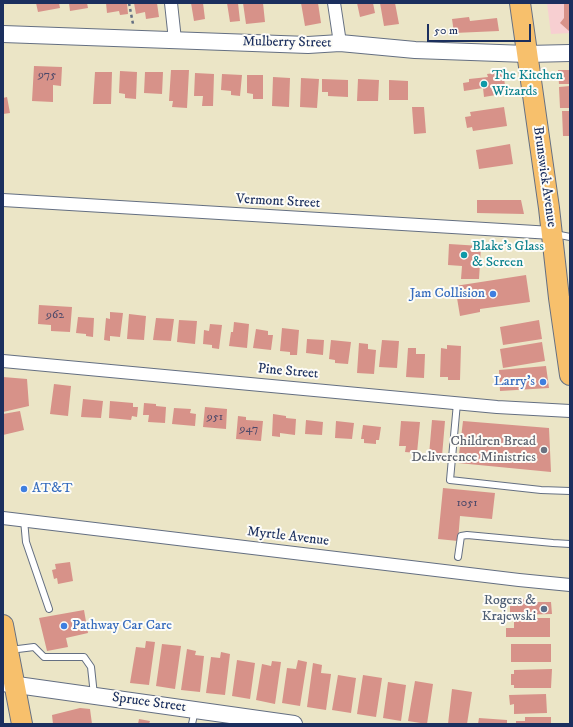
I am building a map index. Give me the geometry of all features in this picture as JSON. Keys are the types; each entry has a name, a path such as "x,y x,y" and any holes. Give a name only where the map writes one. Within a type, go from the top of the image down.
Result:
{"main road":[{"name":"Brunswick Avenue","path":"520,3 561,235 561,282 570,375"},
{"path":"3,625 8,651 9,684 22,724"}],"street":[{"path":"171,3 176,40"},
{"path":"334,3 340,44"},
{"name":"Mulberry Street","path":"3,34 308,45 340,44 415,50 528,54 570,53"},
{"name":"Vermont Street","path":"3,200 561,235"},
{"name":"Pine Street","path":"3,360 497,407 570,411"},
{"name":"Myrtle Avenue","path":"3,518 570,585"},
{"name":"Spruce Street","path":"9,684 94,695 193,717 291,724"}],"lane":[{"path":"457,403 450,480 542,490 570,491"},
{"path":"24,520 26,542 49,609"},
{"path":"458,558 461,536 467,535 553,544 570,544"},
{"path":"8,651 34,647 44,657 84,657 91,667 94,695"}],"path":[{"path":"129,3 136,39"}],"shaded area":[{"path":"547,3 570,3 570,33 551,34"}],"building":[{"path":"36,3 59,3 60,8 38,12"},
{"path":"69,3 87,3 88,8 70,11"},
{"path":"106,3 127,3 128,14 120,15 119,11 107,13"},
{"path":"134,3 157,3 159,17 146,19 145,12 136,14"},
{"path":"191,3 203,3 205,19 194,21"},
{"path":"227,3 238,3 240,21 230,22"},
{"path":"243,3 263,3 265,22 246,24"},
{"path":"301,3 318,3 321,23 305,26"},
{"path":"357,3 373,3 375,13 360,17"},
{"path":"380,3 395,3 399,24 384,26"},
{"path":"564,3 570,3 569,31 560,23 564,18"},
{"path":"469,17 470,21 497,18 499,31 454,33 452,19"},
{"path":"34,66 62,67 61,86 53,85 53,102 32,101"},
{"path":"171,70 189,70 187,108 172,107 173,101 169,101"},
{"path":"558,70 570,70 570,84 559,84"},
{"path":"120,71 137,72 136,99 125,98 125,94 119,93"},
{"path":"95,72 112,72 111,104 93,104"},
{"path":"145,72 163,72 162,94 144,93"},
{"name":"The Kitchen Wizards","path":"503,72 505,85 495,86 496,95 484,97 483,88 464,91 463,83 469,82 469,79 488,77 487,74"},
{"path":"195,73 214,74 213,106 202,106 203,96 194,96"},
{"path":"222,74 242,75 240,96 231,95 231,91 221,90"},
{"path":"247,75 263,75 263,99 253,99 253,94 247,93"},
{"path":"273,77 290,78 289,107 272,106"},
{"path":"301,78 319,79 317,108 300,107"},
{"path":"322,79 348,80 348,97 328,96 328,92 322,92"},
{"path":"358,79 379,80 378,101 357,101"},
{"path":"389,80 408,81 408,100 389,100"},
{"path":"570,86 570,108 560,108 559,87"},
{"path":"7,97 10,113 3,114 3,98"},
{"path":"412,107 424,107 426,133 414,134"},
{"path":"504,107 507,126 473,131 472,127 467,128 465,117 471,116 470,112"},
{"path":"562,111 570,111 570,136 563,136"},
{"path":"510,144 513,164 479,169 476,150"},
{"path":"477,200 521,200 524,214 477,213"},
{"name":"Blake's Glass & Screen","path":"449,244 481,246 479,279 461,279 462,266 448,265"},
{"name":"Jam Collision","path":"526,275 530,302 480,309 480,312 460,316 455,286"},
{"path":"39,305 72,307 70,332 51,331 51,325 38,324"},
{"path":"110,312 123,313 120,337 110,336 110,341 104,340 106,318 110,319"},
{"path":"129,314 146,316 144,340 127,339"},
{"path":"78,317 94,318 93,337 86,336 86,334 76,333"},
{"path":"156,318 174,319 171,341 153,340"},
{"path":"179,320 197,321 195,344 177,342"},
{"path":"539,320 542,339 503,345 500,327"},
{"path":"234,322 249,324 247,348 229,346"},
{"path":"210,324 222,325 219,349 212,348 212,345 203,344 204,330 209,331"},
{"path":"282,328 299,330 297,355 290,355 290,352 280,351"},
{"path":"256,329 268,331 268,335 273,335 271,350 253,348"},
{"path":"307,339 324,340 323,355 306,353"},
{"path":"331,340 351,342 348,364 335,363 335,360 329,359"},
{"path":"382,340 399,341 397,368 379,367"},
{"path":"542,342 545,361 503,368 500,349"},
{"path":"359,343 368,344 368,349 376,350 374,374 357,373"},
{"path":"447,345 461,346 460,380 448,380 448,377 440,377 441,348 447,349"},
{"path":"408,348 416,348 416,354 425,354 424,378 406,377"},
{"path":"546,366 549,388 500,391 499,370"},
{"path":"3,377 27,379 29,406 3,412"},
{"path":"54,384 71,386 68,416 50,414"},
{"path":"83,399 103,401 101,418 81,417"},
{"path":"110,401 133,403 133,407 138,407 137,417 132,416 131,420 109,418"},
{"path":"144,403 166,407 165,423 148,422 149,415 143,415"},
{"path":"205,407 227,409 226,429 203,427"},
{"path":"174,408 191,409 190,413 196,414 195,426 172,424"},
{"path":"20,411 24,430 3,435 3,414"},
{"path":"273,414 296,419 295,435 280,433 280,437 272,436"},
{"path":"238,416 246,417 246,420 263,421 261,441 236,439"},
{"path":"306,420 323,422 322,435 305,434"},
{"path":"432,420 445,421 442,456 429,455"},
{"path":"336,421 354,423 352,439 335,438"},
{"path":"401,421 420,422 417,453 405,452 406,446 399,446"},
{"path":"463,421 549,428 551,472 458,463"},
{"path":"363,425 381,427 379,440 376,440 376,444 364,443 364,439 361,439"},
{"path":"443,488 495,493 492,519 460,516 458,541 438,539"},
{"path":"70,562 73,581 58,584 57,578 54,579 52,570 56,569 55,564"},
{"path":"510,597 533,600 533,602 551,602 552,614 510,615"},
{"name":"Pathway Car Care","path":"84,610 88,633 66,638 68,647 47,651 39,618"},
{"path":"514,618 550,618 550,637 506,637 506,628 514,628"},
{"path":"146,641 155,642 149,685 130,683 136,647 145,648"},
{"path":"162,644 181,646 175,689 156,686"},
{"path":"511,644 551,644 551,662 511,662"},
{"path":"187,649 196,651 195,655 204,656 200,692 181,690"},
{"path":"221,652 230,654 225,695 206,693 211,657 220,658"},
{"path":"237,660 255,663 250,699 232,696"},
{"path":"298,660 307,662 300,706 282,703 287,668 296,669"},
{"path":"272,661 281,662 275,704 256,700 262,664 271,666"},
{"path":"313,663 322,665 321,673 331,674 326,710 307,707"},
{"path":"552,669 551,688 514,688 514,685 511,685 511,674 514,674 514,670"},
{"path":"338,675 356,678 351,713 332,710"},
{"path":"363,675 382,678 376,717 357,714"},
{"path":"415,681 433,684 427,724 408,721"},
{"path":"388,682 406,685 401,721 383,718"},
{"path":"452,689 472,692 467,724 448,724"},
{"path":"546,694 547,713 514,714 514,704 510,705 509,695"},
{"path":"80,708 90,709 92,724 53,724 52,715"},
{"path":"525,717 551,717 551,724 516,724 516,721 525,721"},
{"path":"479,718 507,720 507,724 478,724"},
{"path":"139,719 150,721 149,724 138,724"}],"place":[{"name":"The Kitchen Wizards","path":"484,84"},
{"name":"Blake's Glass & Screen","path":"464,255"},
{"name":"Jam Collision","path":"493,294"},
{"name":"Larry's","path":"543,382"},
{"name":"Children Bread Deliverence Ministries","path":"544,450"},
{"name":"AT&T","path":"24,489"},
{"name":"Rogers & Krajewski","path":"544,609"},
{"name":"Pathway Car Care","path":"64,626"}]}
